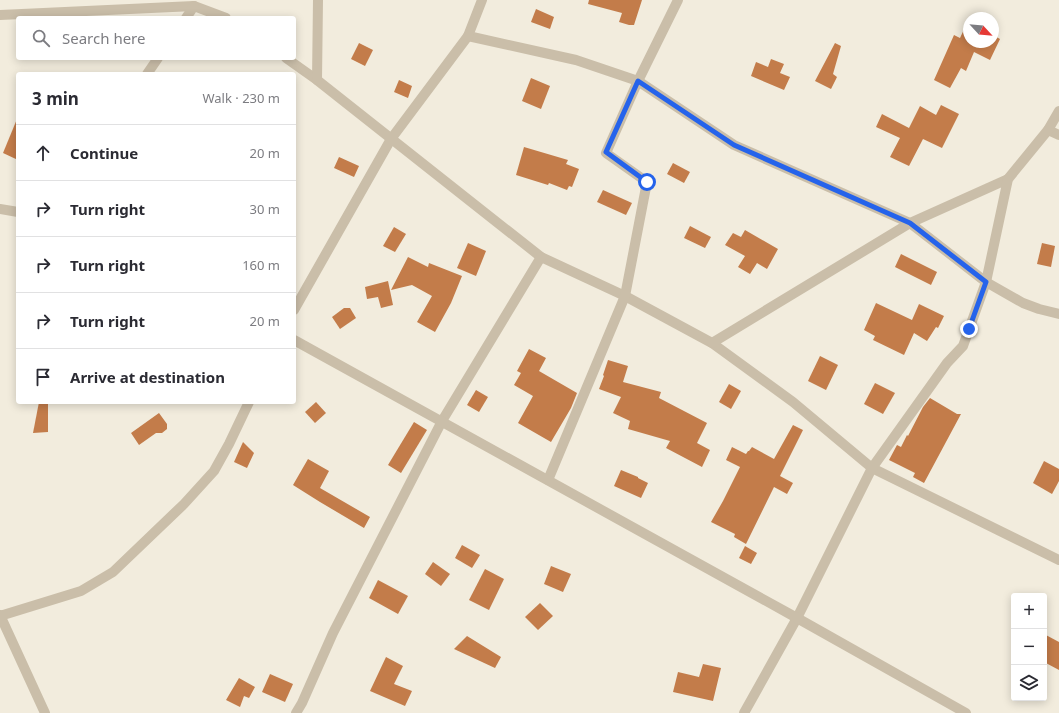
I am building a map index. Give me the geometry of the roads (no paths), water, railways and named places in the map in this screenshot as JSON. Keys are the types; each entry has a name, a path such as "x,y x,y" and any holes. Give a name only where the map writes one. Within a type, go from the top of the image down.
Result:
{"street":[{"path":"317,80 318,0"},
{"path":"296,306 391,139 468,36 482,0"},
{"path":"548,480 625,296 647,182 606,152 638,81 678,0"},
{"path":"187,16 194,6"},
{"path":"0,15 194,6 221,16"},
{"path":"468,36 576,60 638,81 734,145 910,223 986,282 1023,303 1059,314"},
{"path":"148,72 157,60"},
{"path":"289,60 317,80 541,257 625,296 712,343 793,402 872,468 1059,560"},
{"path":"712,343 910,223 1008,179 1048,130 1059,111"},
{"path":"1048,130 1059,134"},
{"path":"744,713 797,618 872,468 947,363 963,346 986,282 1008,179"},
{"path":"0,209 16,212"},
{"path":"296,713 333,633 442,421 541,257"},
{"path":"296,341 966,713"},
{"path":"45,713 0,616 81,590 112,572 184,504 214,472 248,404"}]}
